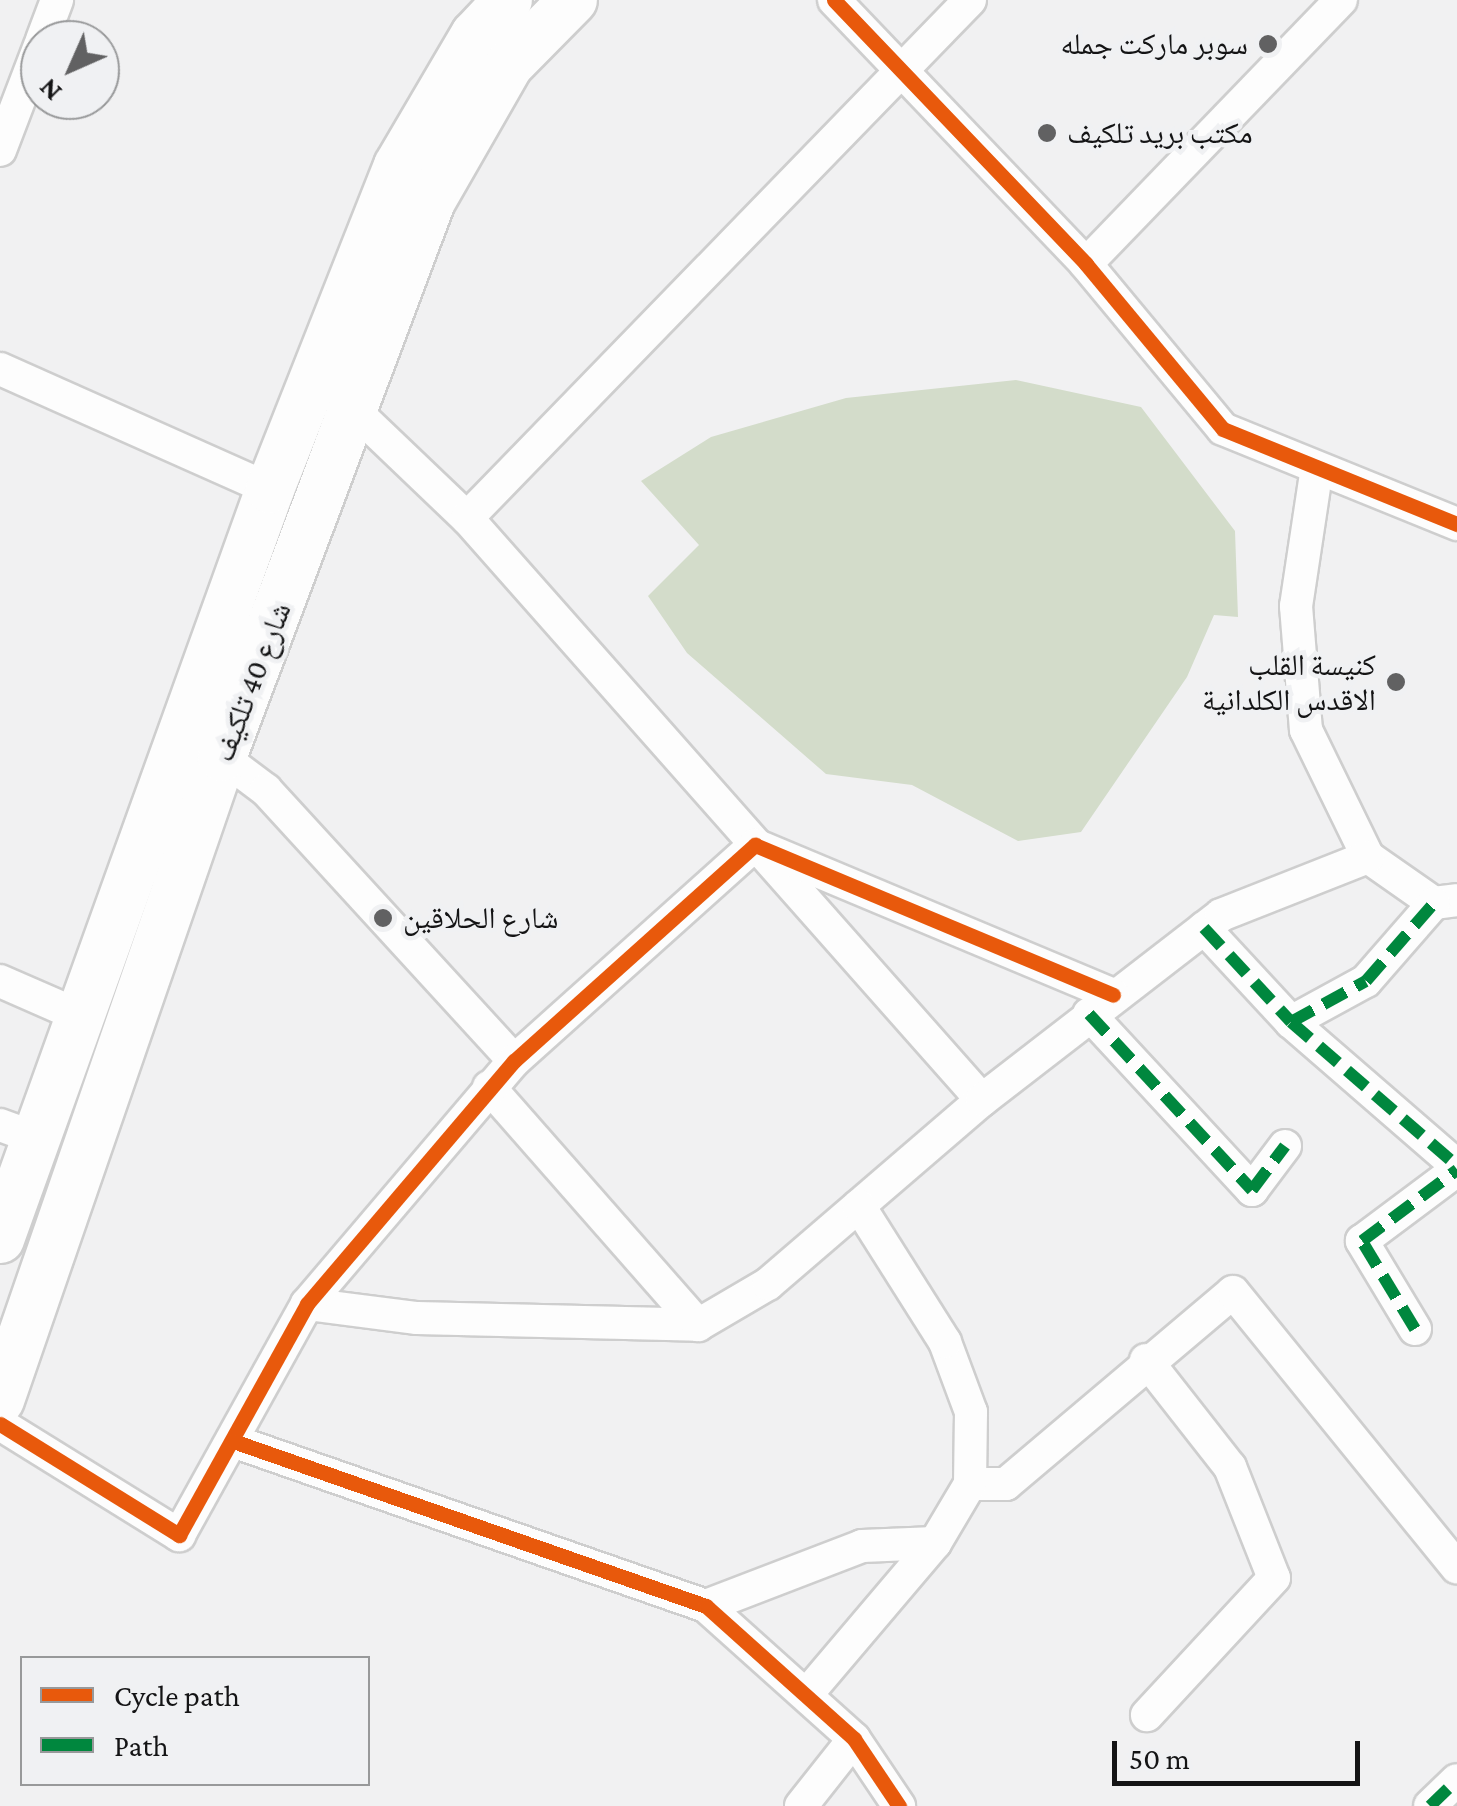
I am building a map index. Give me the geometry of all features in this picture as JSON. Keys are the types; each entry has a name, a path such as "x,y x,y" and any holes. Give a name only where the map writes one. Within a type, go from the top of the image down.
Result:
{"main road":[{"name":"شارع 40 تلكيف","path":"0,1240 18,1131 80,1016 270,489 398,166 475,35 508,0"},
{"name":"شارع 40 تلكيف","path":"0,1400 222,757 357,413 430,201 509,65 573,0"}],"street":[{"path":"834,0 1086,264 1223,429 1316,474 1457,524"},
{"path":"467,518 904,73 970,0"},
{"path":"1086,264 1340,0"},
{"path":"0,150 20,98"},
{"path":"0,370 270,489"},
{"path":"357,413 467,518 982,1100"},
{"path":"1291,1022 1366,981 1446,902 1368,856 1306,730 1296,606 1316,474"},
{"path":"222,757 266,790 514,1061"},
{"path":"755,846 1101,1004 1252,1190 1284,1146"},
{"path":"0,1424 179,1535 306,1304 489,1086 755,846"},
{"path":"306,1304 417,1318 698,1325 768,1284 982,1100 1101,1004 1204,928 1368,856"},
{"path":"1204,928 1291,1022 1457,1168 1427,1184 1362,1241 1415,1328"},
{"path":"0,981 80,1016"},
{"path":"489,1086 698,1325"},
{"path":"807,1694 935,1542 970,1484 971,1412 945,1342 859,1206"},
{"path":"970,1484 1006,1484 1146,1360 1233,1292 1457,1568"},
{"path":"1146,1360 1230,1466 1274,1578 1148,1715"},
{"path":"233,1440 706,1606 854,1739 899,1806"},
{"path":"706,1606 862,1546 935,1542"},
{"path":"801,1806 854,1739"},
{"path":"1430,1806 1457,1780"}],"green space":[{"path":"1016,380 1141,407 1235,531 1238,617 1214,615 1187,677 1081,832 1018,841 912,785 826,774 687,653 648,596 699,545 641,481 711,437 846,398"}],"marked path":[{"path":"1291,1022 1366,981 1434,903"},
{"path":"1204,928 1291,1022 1457,1166"},
{"path":"1089,1014 1252,1190 1285,1146"},
{"path":"1415,1329 1362,1241 1457,1170"},
{"path":"1430,1806 1457,1780"}],"cycle path":[{"path":"834,0 1086,264 1223,429 1457,524"},
{"path":"0,1424 179,1535 307,1304 514,1061 755,845 1113,995"},
{"path":"233,1441 706,1606 854,1739 899,1806"}],"place":[{"name":"سوبر ماركت جمله","path":"1268,44"},
{"name":"مكتب بريد تلكيف","path":"1047,133"},
{"name":"كنيسة القلب الاقدس الكلدانية","path":"1396,682"},
{"name":"شارع الحلاقين","path":"383,918"}]}
